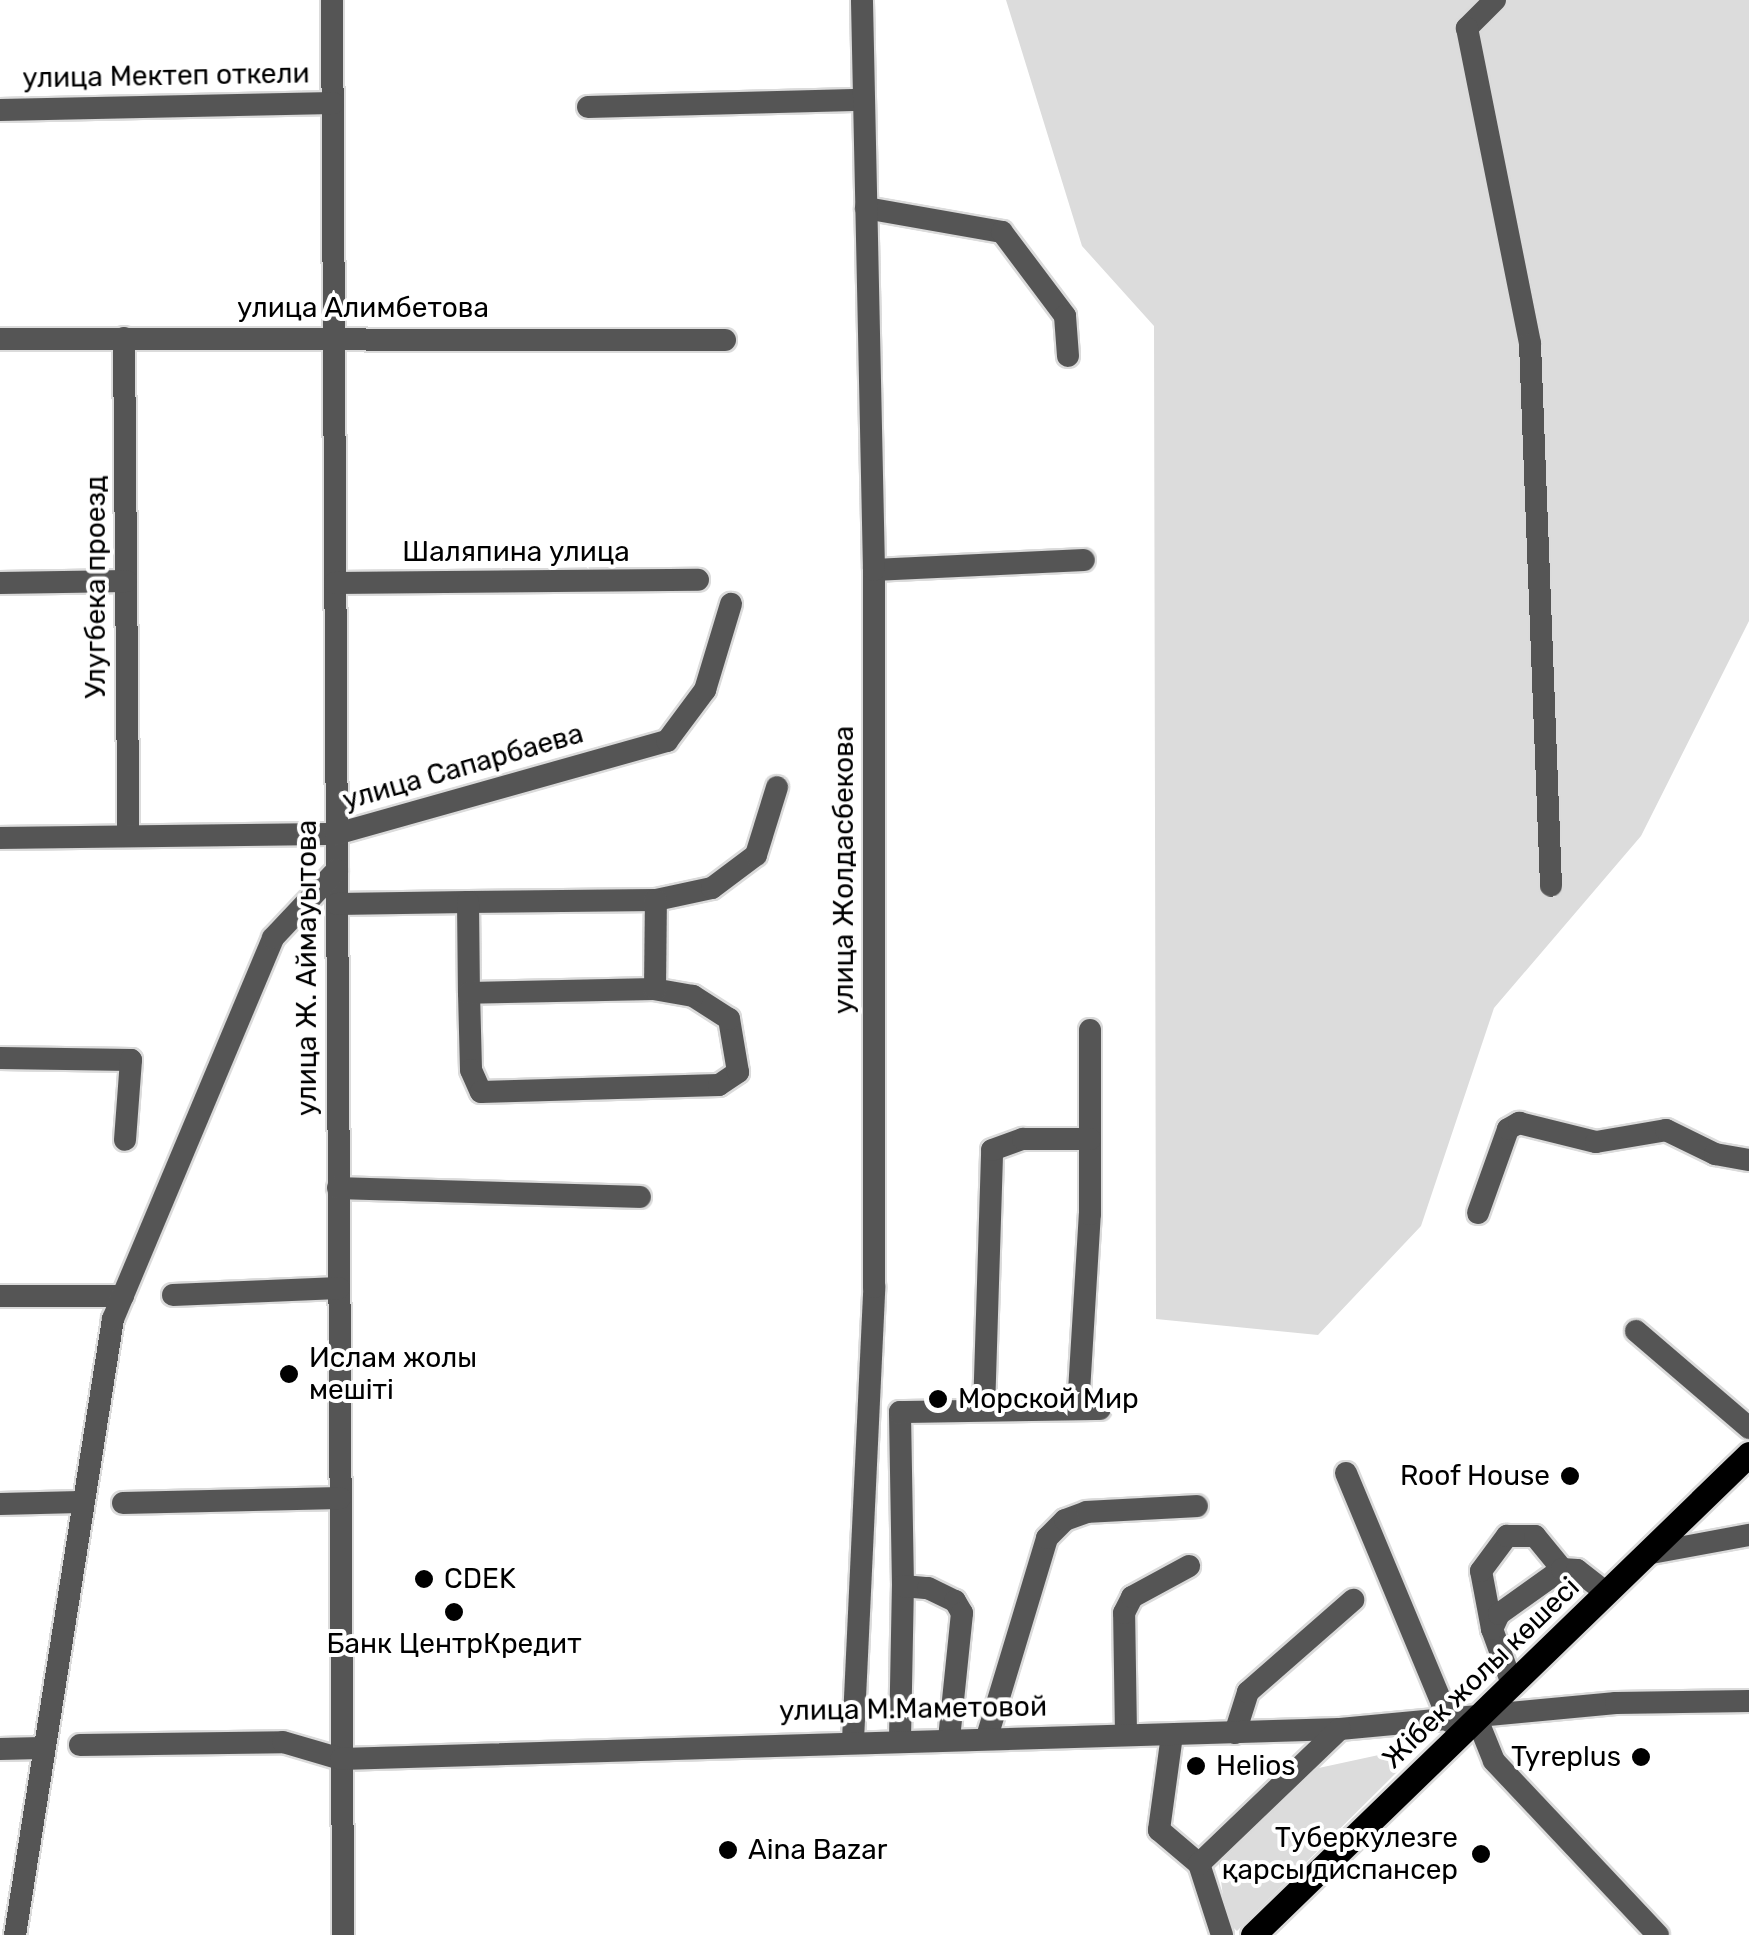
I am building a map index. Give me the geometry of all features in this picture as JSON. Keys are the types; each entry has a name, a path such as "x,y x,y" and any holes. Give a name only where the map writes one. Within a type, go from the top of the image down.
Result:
{"main road":[{"name":"Жібек жолы көшесі","path":"1254,1935 1749,1454"}],"street":[{"name":"улица Ж. Аймауытова","path":"332,0 343,1935"},
{"name":"улица Жолдасбекова","path":"853,1740 864,1416 874,1287 874,570 862,0"},
{"path":"1495,0 1467,28 1530,344 1551,886"},
{"path":"588,107 863,100"},
{"name":"улица Мектеп откели","path":"0,110 333,103"},
{"path":"866,208 1002,232 1065,316 1068,356"},
{"name":"Улугбека проезд","path":"124,338 128,836"},
{"name":"улица Алимбетова","path":"0,339 725,340"},
{"path":"874,570 1084,560"},
{"name":"Шаляпина улица","path":"335,584 698,580"},
{"path":"0,583 126,581"},
{"name":"улица Сапарбаева","path":"0,838 336,834 667,741 704,690 731,604"},
{"path":"337,904 656,900 712,888 747,866 777,787"},
{"path":"15,1935 80,1502 113,1319 272,938 336,870"},
{"path":"655,989 656,900"},
{"path":"468,902 469,993 471,1070 481,1092 732,1081 738,1072 728,1019 694,996 655,989 469,993"},
{"path":"864,1416 1089,1408 1090,1030"},
{"path":"0,1058 131,1060 125,1140"},
{"path":"1478,1213 1508,1129 1519,1123 1596,1142 1666,1130 1715,1154 1749,1160"},
{"path":"984,1410 992,1150 1023,1139 1090,1139"},
{"path":"338,1188 640,1197"},
{"path":"173,1295 338,1288"},
{"path":"0,1296 123,1296"},
{"path":"1636,1332 1749,1428"},
{"path":"900,1412 900,1739"},
{"path":"1346,1473 1449,1721"},
{"path":"122,1503 340,1498"},
{"path":"0,1504 80,1502"},
{"path":"987,1738 1047,1538 1064,1520 1088,1512 1196,1506"},
{"path":"1646,1554 1749,1535"},
{"path":"1512,1684 1492,1629 1480,1571 1507,1536 1535,1536 1562,1569"},
{"path":"1126,1734 1124,1613 1132,1597 1189,1566"},
{"path":"1492,1629 1498,1614 1562,1569 1577,1570 1606,1594"},
{"path":"903,1586 928,1588 955,1601 962,1612 949,1738"},
{"path":"1235,1733 1248,1692 1354,1600"},
{"name":"улица М.Маметовой","path":"80,1745 283,1742 340,1758 853,1740 1340,1729 1616,1703 1749,1701"},
{"path":"1477,1718 1494,1762 1658,1935"},
{"path":"1199,1864 1340,1729"},
{"path":"1172,1735 1160,1830 1199,1864 1222,1935"},
{"path":"0,1749 41,1748"}],"shaded area":[{"path":"1006,0 1749,0 1749,621 1641,836 1494,1008 1421,1226 1318,1335 1156,1319 1154,326 1082,246"},
{"path":"1388,1753 1400,1769 1237,1931 1226,1921 1219,1864 1314,1769"}],"place":[{"name":"Ислам жолы мешіті","path":"289,1374"},
{"name":"Морской Мир","path":"938,1399"},
{"name":"Roof House","path":"1570,1476"},
{"name":"CDEK","path":"424,1579"},
{"name":"Банк ЦентрКредит","path":"454,1612"},
{"name":"Tyreplus","path":"1641,1757"},
{"name":"Helios","path":"1196,1766"},
{"name":"Aina Bazar","path":"728,1850"},
{"name":"Туберкулезге қарсы диспансер","path":"1481,1854"}]}
